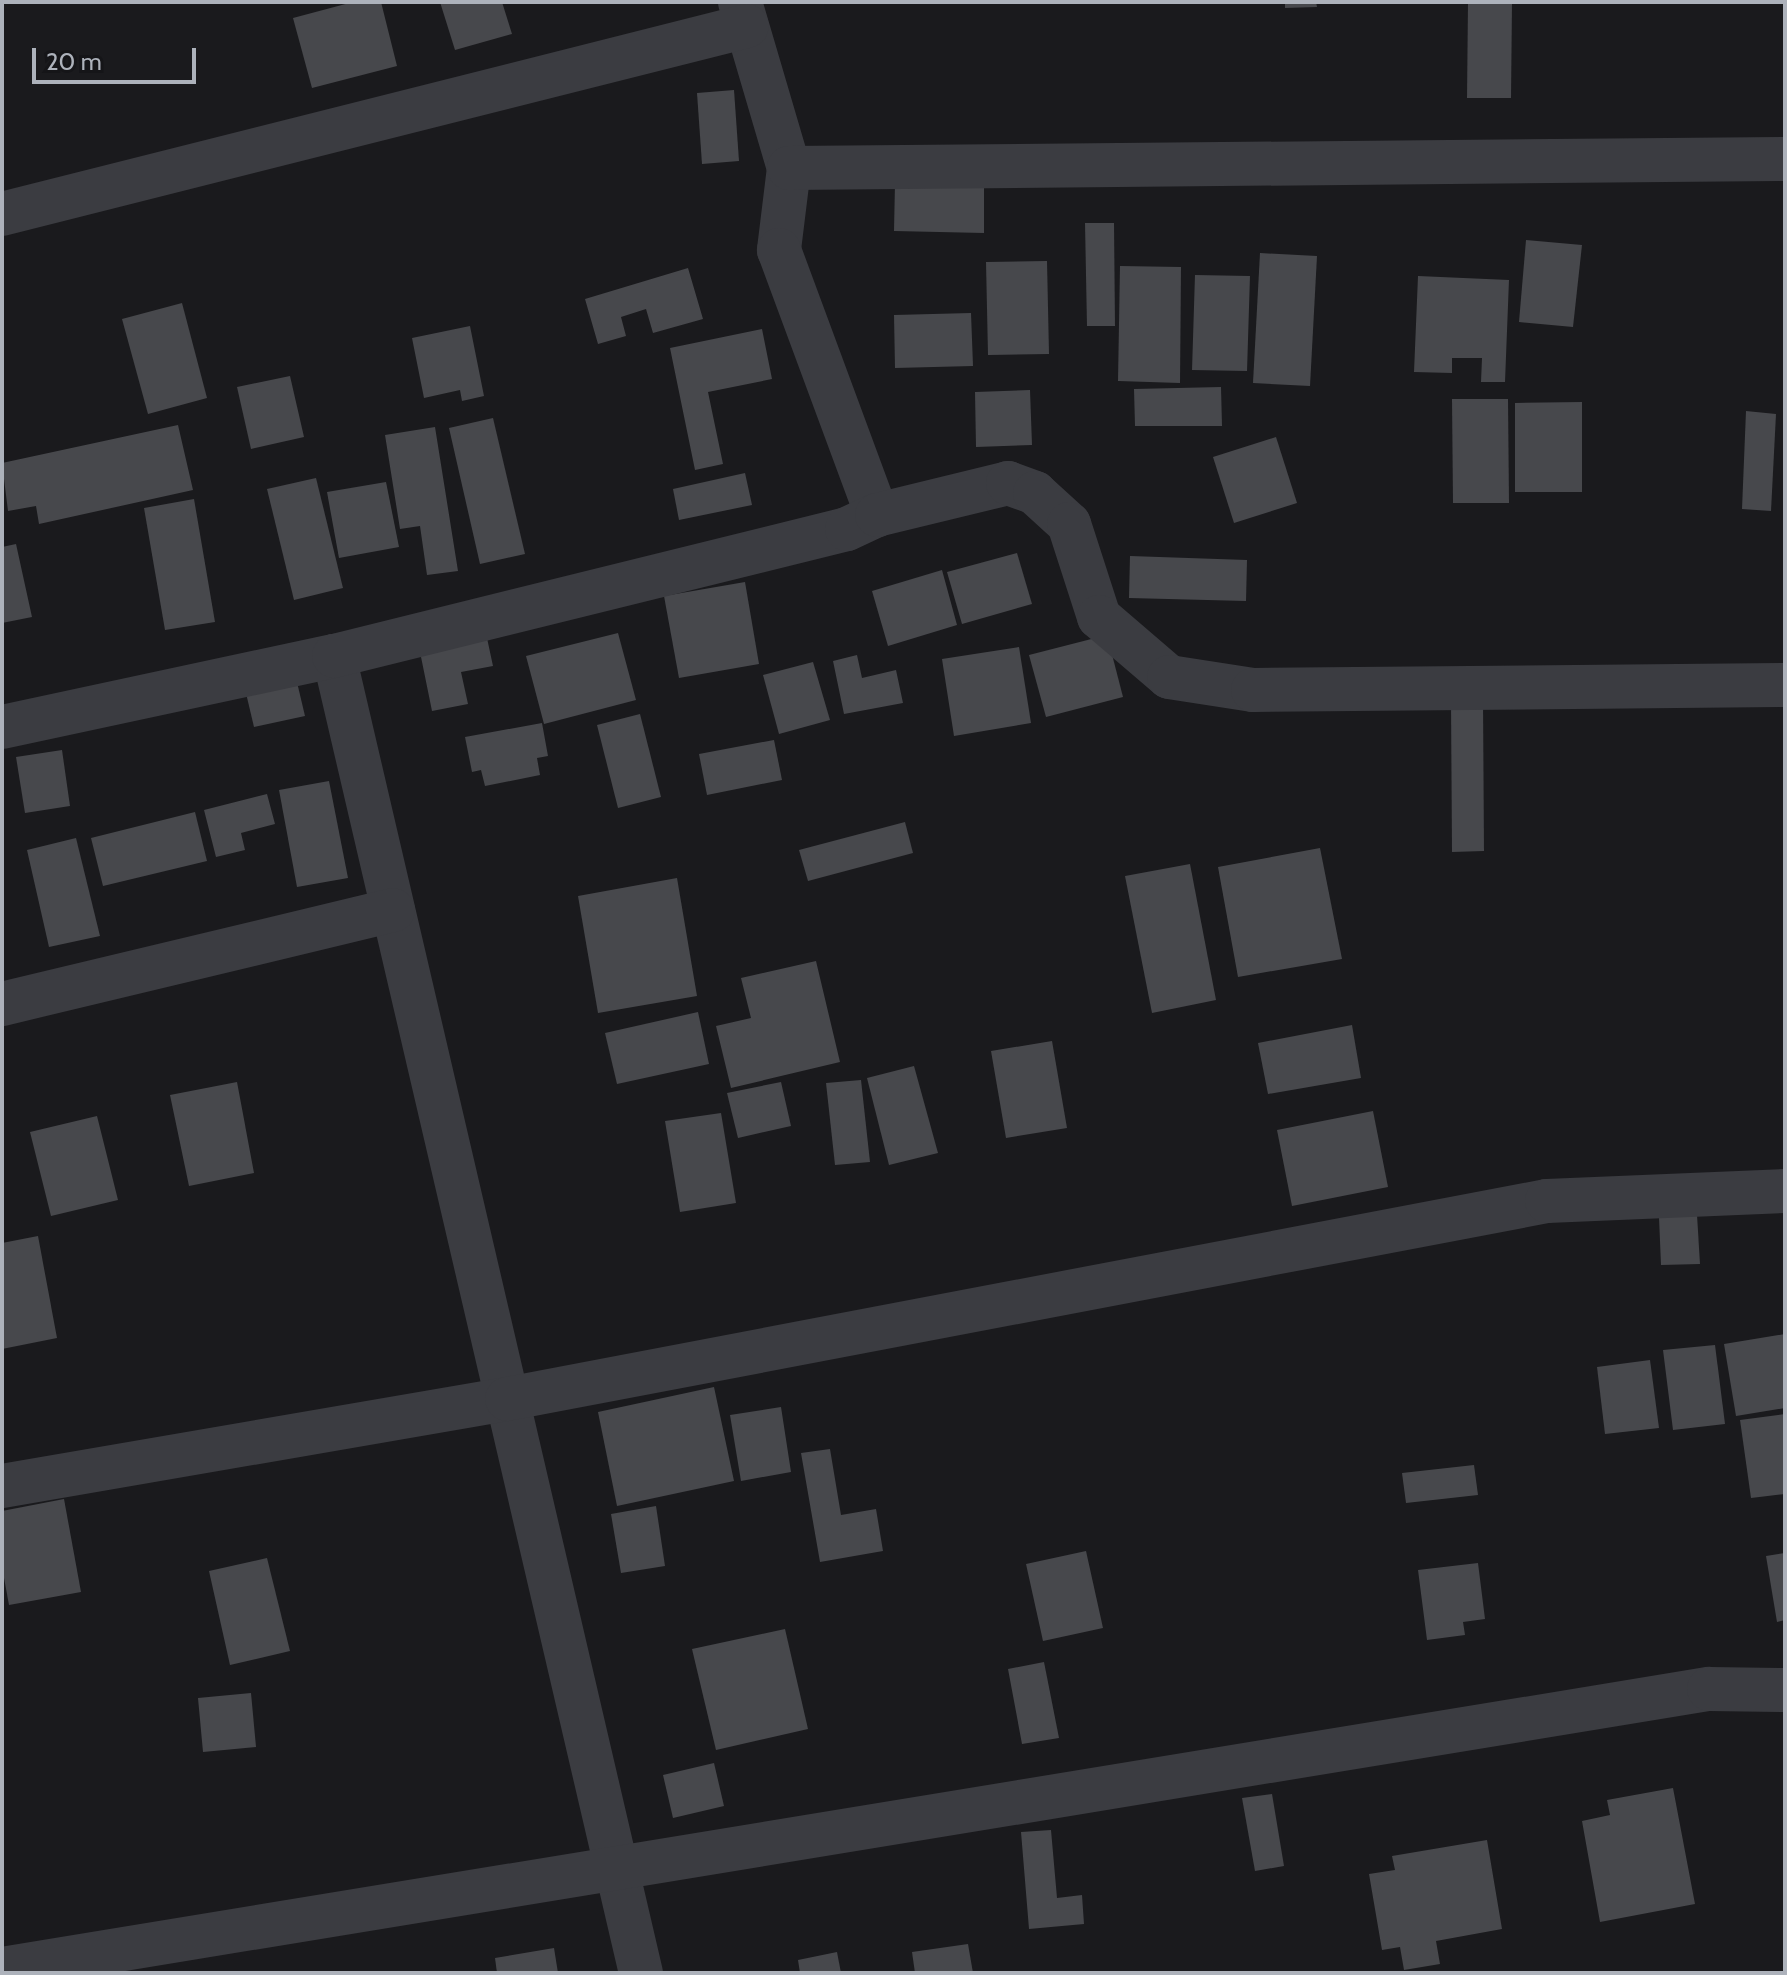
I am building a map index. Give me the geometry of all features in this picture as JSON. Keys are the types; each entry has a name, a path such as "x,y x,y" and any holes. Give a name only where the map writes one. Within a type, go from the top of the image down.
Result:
{"street":[{"path":"2,214 744,14 789,168 779,250 877,515"},
{"path":"789,168 1785,159"},
{"path":"2,727 334,656 847,529 877,515 1008,483 1035,493 1069,524 1099,617 1169,677 1253,690 1785,685"},
{"path":"334,656 641,1973"},
{"path":"2,1004 393,910"},
{"path":"2,1486 507,1399 1547,1201 1785,1191"},
{"path":"2,1969 1709,1689 1785,1690"}],"building":[{"path":"353,2 381,2 397,66 312,88 293,18"},
{"path":"440,2 502,2 512,34 455,50"},
{"path":"1285,2 1316,2 1317,7 1285,8"},
{"path":"1468,2 1512,2 1511,98 1467,98"},
{"path":"734,90 739,161 702,164 697,93"},
{"path":"895,183 984,185 984,233 894,231"},
{"path":"1085,223 1114,223 1115,326 1087,326"},
{"path":"1526,240 1582,245 1573,327 1519,322"},
{"path":"1260,253 1317,256 1310,386 1253,383"},
{"path":"1047,261 1049,354 988,355 986,262"},
{"path":"1120,266 1181,267 1180,383 1118,381"},
{"path":"688,268 703,319 653,333 646,309 621,317 626,336 598,344 585,299"},
{"path":"1195,275 1250,276 1247,371 1192,370"},
{"path":"1418,276 1509,280 1505,382 1481,382 1482,358 1452,358 1452,373 1414,372"},
{"path":"182,303 207,398 148,414 122,319"},
{"path":"971,313 973,366 895,368 894,315"},
{"path":"470,326 484,396 462,401 460,390 424,398 412,338"},
{"path":"762,329 772,379 708,392 723,464 695,470 670,348"},
{"path":"290,376 304,437 251,449 237,387"},
{"path":"1221,387 1222,426 1135,426 1134,389"},
{"path":"1030,390 1032,445 976,447 975,392"},
{"path":"1452,399 1508,399 1509,503 1453,503"},
{"path":"1582,402 1582,492 1515,492 1515,403"},
{"path":"1746,411 1776,414 1771,511 1742,509"},
{"path":"493,418 525,554 480,564 449,428"},
{"path":"178,425 193,490 39,524 36,506 8,511 2,463"},
{"path":"435,427 458,571 427,575 420,526 400,529 385,435"},
{"path":"1276,437 1297,503 1234,523 1213,457"},
{"path":"745,473 752,505 679,520 673,489"},
{"path":"316,478 343,588 294,600 267,489"},
{"path":"386,482 399,547 339,558 327,492"},
{"path":"194,499 215,622 165,630 144,508"},
{"path":"16,544 32,617 2,623 2,547"},
{"path":"1017,553 1032,604 962,624 947,572"},
{"path":"1130,556 1247,560 1246,601 1129,598"},
{"path":"942,570 957,625 888,646 872,591"},
{"path":"745,582 759,664 679,678 664,596"},
{"path":"618,633 636,700 544,724 526,656"},
{"path":"1107,635 1123,697 1046,717 1029,655"},
{"path":"487,638 493,666 461,672 468,704 432,711 420,652"},
{"path":"1019,647 1031,723 954,736 942,659"},
{"path":"857,655 862,678 896,670 903,703 844,714 833,661"},
{"path":"813,662 830,720 779,734 763,675"},
{"path":"296,678 305,716 254,727 245,689"},
{"path":"1451,700 1483,700 1484,851 1452,852"},
{"path":"640,714 661,797 618,808 597,725"},
{"path":"542,723 548,756 537,758 540,775 485,786 481,770 472,772 465,737"},
{"path":"774,740 782,780 707,795 699,754"},
{"path":"62,750 70,806 25,813 16,757"},
{"path":"329,781 348,878 297,887 279,790"},
{"path":"267,794 275,824 241,833 245,850 216,857 204,810"},
{"path":"195,812 207,861 103,886 91,838"},
{"path":"905,822 913,853 808,881 799,850"},
{"path":"76,838 100,936 49,947 27,850"},
{"path":"1320,848 1342,959 1238,977 1218,867"},
{"path":"1190,864 1216,1000 1152,1013 1125,876"},
{"path":"677,878 697,996 598,1013 578,896"},
{"path":"816,961 840,1062 731,1088 716,1026 751,1018 741,978"},
{"path":"698,1012 709,1064 617,1084 605,1033"},
{"path":"1352,1025 1361,1078 1268,1094 1258,1043"},
{"path":"1052,1041 1067,1128 1006,1138 991,1051"},
{"path":"914,1066 938,1153 889,1165 867,1078"},
{"path":"861,1080 870,1162 835,1165 826,1083"},
{"path":"237,1082 254,1173 189,1186 170,1095"},
{"path":"781,1082 791,1126 738,1138 727,1093"},
{"path":"1373,1111 1388,1187 1292,1206 1277,1130"},
{"path":"721,1113 736,1203 680,1212 665,1121"},
{"path":"97,1116 118,1200 51,1216 30,1132"},
{"path":"1697,1215 1700,1264 1661,1265 1659,1217"},
{"path":"38,1236 57,1338 2,1349 2,1243"},
{"path":"1785,1334 1785,1408 1736,1416 1724,1344"},
{"path":"1715,1345 1725,1424 1673,1430 1663,1350"},
{"path":"1650,1360 1659,1428 1605,1434 1597,1367"},
{"path":"714,1387 734,1481 617,1506 598,1412"},
{"path":"781,1407 791,1472 741,1481 730,1415"},
{"path":"1785,1414 1785,1494 1751,1498 1740,1420"},
{"path":"830,1449 841,1515 876,1509 883,1551 820,1562 801,1453"},
{"path":"1474,1465 1478,1495 1406,1503 1402,1473"},
{"path":"64,1499 81,1592 9,1605 2,1567 2,1511"},
{"path":"656,1506 665,1566 621,1573 611,1514"},
{"path":"1086,1551 1103,1628 1043,1641 1026,1564"},
{"path":"1785,1553 1785,1620 1777,1622 1766,1556"},
{"path":"267,1558 290,1651 230,1665 209,1571"},
{"path":"1478,1563 1485,1619 1463,1622 1465,1635 1427,1640 1418,1570"},
{"path":"785,1629 808,1729 716,1750 692,1649"},
{"path":"1044,1662 1059,1738 1022,1744 1008,1669"},
{"path":"251,1693 256,1747 203,1752 198,1698"},
{"path":"714,1763 724,1806 673,1818 663,1775"},
{"path":"1673,1788 1695,1904 1600,1922 1582,1821 1610,1815 1607,1800"},
{"path":"1272,1794 1284,1866 1255,1871 1242,1798"},
{"path":"1051,1830 1057,1898 1082,1895 1084,1924 1029,1929 1021,1832"},
{"path":"1487,1840 1502,1929 1436,1941 1440,1964 1404,1970 1400,1947 1382,1950 1369,1874 1395,1870 1392,1856"},
{"path":"968,1944 973,1973 915,1973 912,1952"},
{"path":"554,1948 558,1973 497,1973 495,1958"},
{"path":"837,1952 841,1973 800,1973 798,1960"}]}
